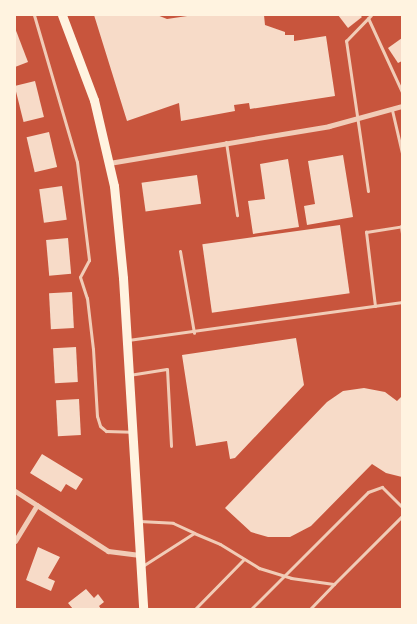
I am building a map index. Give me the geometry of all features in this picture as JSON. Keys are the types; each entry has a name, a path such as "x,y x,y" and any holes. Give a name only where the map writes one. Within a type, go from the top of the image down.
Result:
{"main road":[{"path":"62,15 89,85 109,163 122,257 143,609"}],"street":[{"path":"109,163 358,120 402,106"},
{"path":"15,491 108,551 140,555"},
{"path":"15,541 37,506"}],"lane":[{"path":"34,15 77,162 89,260 80,276 87,298 97,416 100,426 106,431 132,432"},
{"path":"368,191 346,41 370,17 402,92"},
{"path":"392,110 402,152"},
{"path":"226,142 237,215"},
{"path":"375,306 366,232 401,226 402,233"},
{"path":"180,252 194,333"},
{"path":"127,340 194,333 402,302"},
{"path":"129,376 167,369 171,446"},
{"path":"251,609 368,492 382,487 402,507"},
{"path":"310,609 402,516"},
{"path":"138,521 173,523 259,568 284,576 334,584"},
{"path":"141,567 194,533"},
{"path":"195,609 244,559"}],"building":[{"path":"94,15 157,15 167,19 194,15 264,15 265,25 285,32 285,35 294,35 294,41 326,36 335,96 250,109 249,103 234,105 235,111 181,121 179,103 127,121"},
{"path":"338,15 360,15 362,17 348,28"},
{"path":"15,28 28,62 15,67"},
{"path":"402,38 402,61 398,63 388,48"},
{"path":"35,81 44,117 24,122 15,86"},
{"path":"49,132 57,167 35,172 27,137"},
{"path":"343,155 353,217 307,225 304,206 315,204 308,161"},
{"path":"288,159 299,227 253,234 248,201 265,199 260,164"},
{"path":"197,175 201,204 146,212 142,183"},
{"path":"62,186 67,220 44,223 39,189"},
{"path":"340,225 350,293 212,313 202,244"},
{"path":"68,238 71,274 49,276 46,240"},
{"path":"72,292 74,328 51,329 49,293"},
{"path":"296,338 304,385 235,458 230,459 227,441 196,446 182,355"},
{"path":"76,347 78,382 55,383 53,348"},
{"path":"364,388 385,392 397,401 402,396 402,477 386,473 372,464 311,526 290,537 268,537 251,532 225,508 327,402 343,391"},
{"path":"79,399 81,435 58,436 56,400"},
{"path":"42,454 83,479 76,490 66,484 61,492 30,473"},
{"path":"38,547 60,557 48,578 55,581 51,591 26,580"},
{"path":"86,589 94,598 98,594 104,602 99,606 101,609 73,609 68,603"}]}
